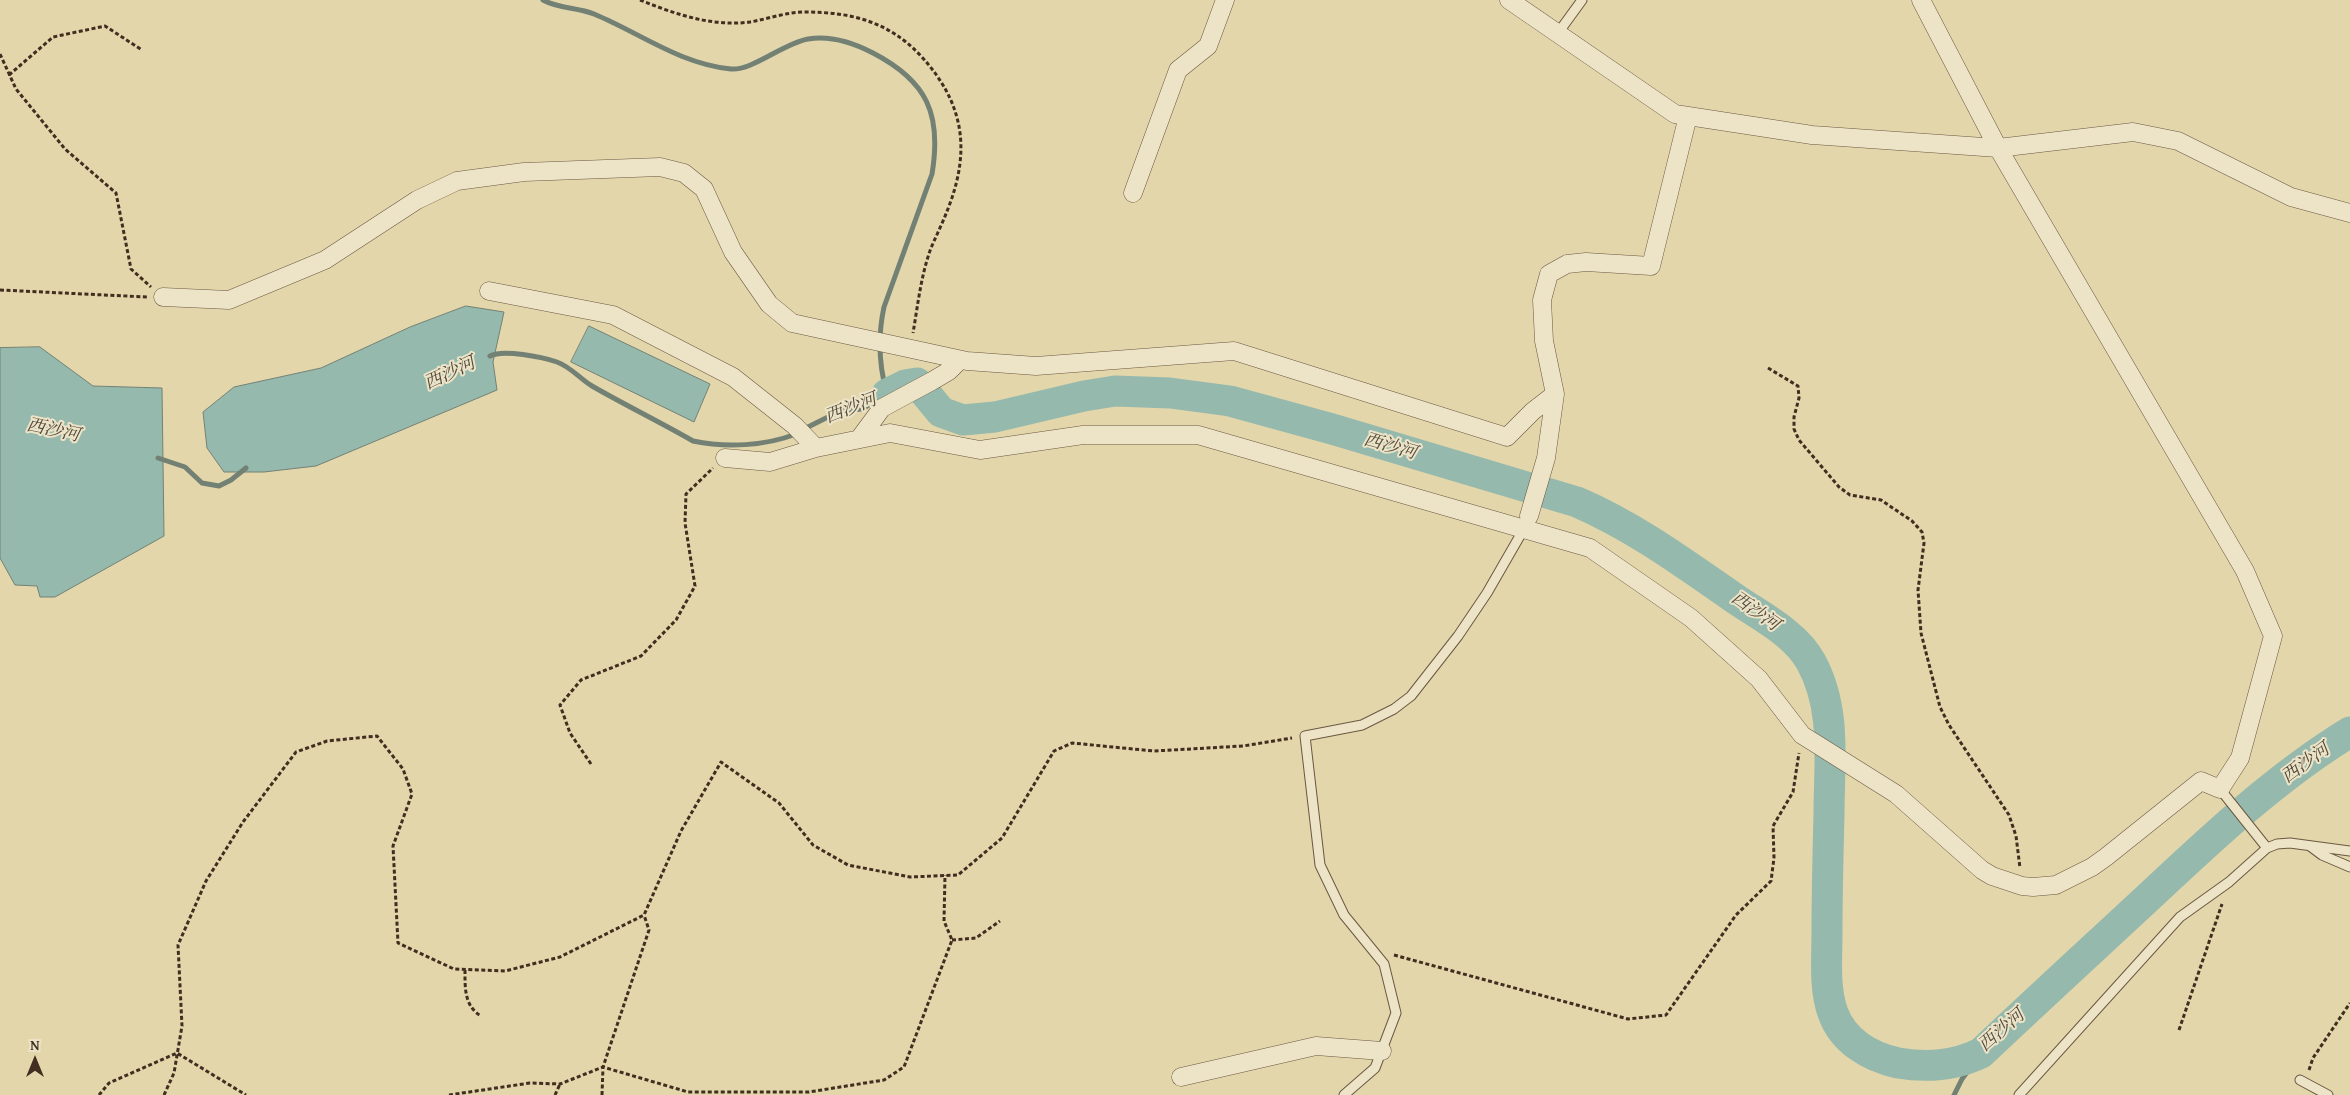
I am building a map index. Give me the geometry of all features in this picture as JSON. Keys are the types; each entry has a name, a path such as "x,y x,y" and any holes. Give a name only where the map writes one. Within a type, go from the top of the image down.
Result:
{"street":[{"path":"1133,194 1178,70 1208,46 1225,0"},
{"path":"1509,0 1675,114 1812,135 1998,148 2133,132 2178,141 2291,197 2350,213"},
{"path":"725,458 770,462 816,448 890,433 980,450 1083,435 1198,435 1527,523 1590,548 1691,618 1759,679 1802,735 1863,772 1922,815 1982,870 2000,880 2022,886 2044,887 2067,881 2106,857 2201,782 2220,789 2240,758 2273,636 2245,571 1998,148 1921,0"},
{"path":"1527,523 1546,458 1555,394 1544,341 1542,300 1549,274 1567,264 1586,262 1650,266 1688,116"},
{"path":"163,297 228,300 325,260 417,200 457,181 524,172 660,167 684,173 704,189 733,252 769,304 792,323 960,360 1036,366 1234,351 1507,437 1533,411 1555,394"},
{"path":"489,291 614,315 733,377 795,426 816,448"},
{"path":"859,439 882,408 949,371 960,360"},
{"path":"1181,1077 1316,1046 1382,1051"}],"lane":[{"path":"1558,33 1582,0"},
{"path":"1344,1095 1375,1068 1396,1013 1384,964 1344,915 1320,866 1305,736 1362,724 1394,709 1411,696 1463,629 1527,523"},
{"path":"2220,789 2265,844"},
{"path":"2018,1095 2180,917 2229,882 2265,844 2310,846 2350,851"},
{"path":"2310,846 2322,855 2350,866"},
{"path":"2303,1082 2328,1095"}],"path":[{"path":"640,0 689,17 717,23 752,22 804,12 846,15 868,19 899,37 926,62 948,92 955,108 960,125 961,148 955,188 925,269 910,348"},
{"path":"9,75 53,37 105,26 142,50"},
{"path":"0,54 16,90 65,149 116,192 131,269 163,297"},
{"path":"0,290 163,297"},
{"path":"1768,368 1798,386 1799,398 1794,417 1794,429 1799,440 1839,487 1850,495 1880,500 1912,521 1922,532 1924,543 1918,590 1924,651 1940,708 1949,725 2009,815 2016,836 2022,886"},
{"path":"590,764 570,733 560,704 582,680 641,656 676,620 695,586 685,523 686,494 725,458"},
{"path":"1373,950 1539,993 1628,1019 1666,1015 1736,915 1771,881 1774,858 1773,826 1793,792 1802,735"},
{"path":"164,1095 174,1073 182,1026 178,945 206,881 244,822 296,752 327,741 377,736 403,768 412,794 393,846 398,943 454,969 505,971 560,956 644,915 682,830 720,762 780,803 813,845 848,866 910,877 945,876 958,875 1002,838 1054,751 1072,743 1154,751 1243,746 1305,736"},
{"path":"449,1095 530,1083 560,1084 603,1067 688,1092 809,1092 884,1080 904,1067 952,940 944,921 945,876"},
{"path":"2179,1030 2229,882"},
{"path":"602,1095 603,1067 649,930 644,915"},
{"path":"952,940 976,938 1000,921"},
{"path":"465,970 464,992 473,1012 480,1016"},
{"path":"2303,1082 2313,1058 2350,1003"},
{"path":"99,1095 109,1083 177,1054"},
{"path":"177,1054 246,1095"},
{"path":"555,1095 560,1084"}],"water":[{"path":"466,306 504,312 493,362 497,390 316,466 264,472 224,472 207,448 203,412 234,387 321,368 410,327"},
{"path":"589,326 710,384 694,422 571,362"},
{"path":"40,347 93,386 162,388 164,536 55,597 40,597 37,586 15,585 0,558 0,348"}],"waterway":[{"path":"543,0 555,5 594,14 661,47 695,61 731,69 749,66 789,46 808,39 825,38 841,40 865,49 891,64 906,75 918,88 926,101 932,117 935,134 935,153 932,174 884,307 880,350 882,373 887,394 862,409 840,411 804,429"},
{"name":"西沙河","path":"490,356 504,353 533,356 557,362 567,367 592,386 693,441 719,445 745,445 771,441 796,434"},
{"name":"西沙河","path":"887,394 905,385 917,383 941,412 963,420 995,417 1084,396 1115,391 1170,393 1230,401 1332,429 1577,502 1619,523 1679,560 1788,635 1805,652 1819,680 1825,698 1830,736 1827,963 1827,984 1830,1004 1843,1032 1851,1040 1877,1057 1898,1063 1941,1065 1961,1061 1981,1053 2176,871 2248,807 2323,749 2350,732"},
{"name":"西沙河","path":"158,458 185,467 202,483 219,486 231,480 246,468"},
{"path":"1954,1095 1962,1079 1981,1053"}]}
